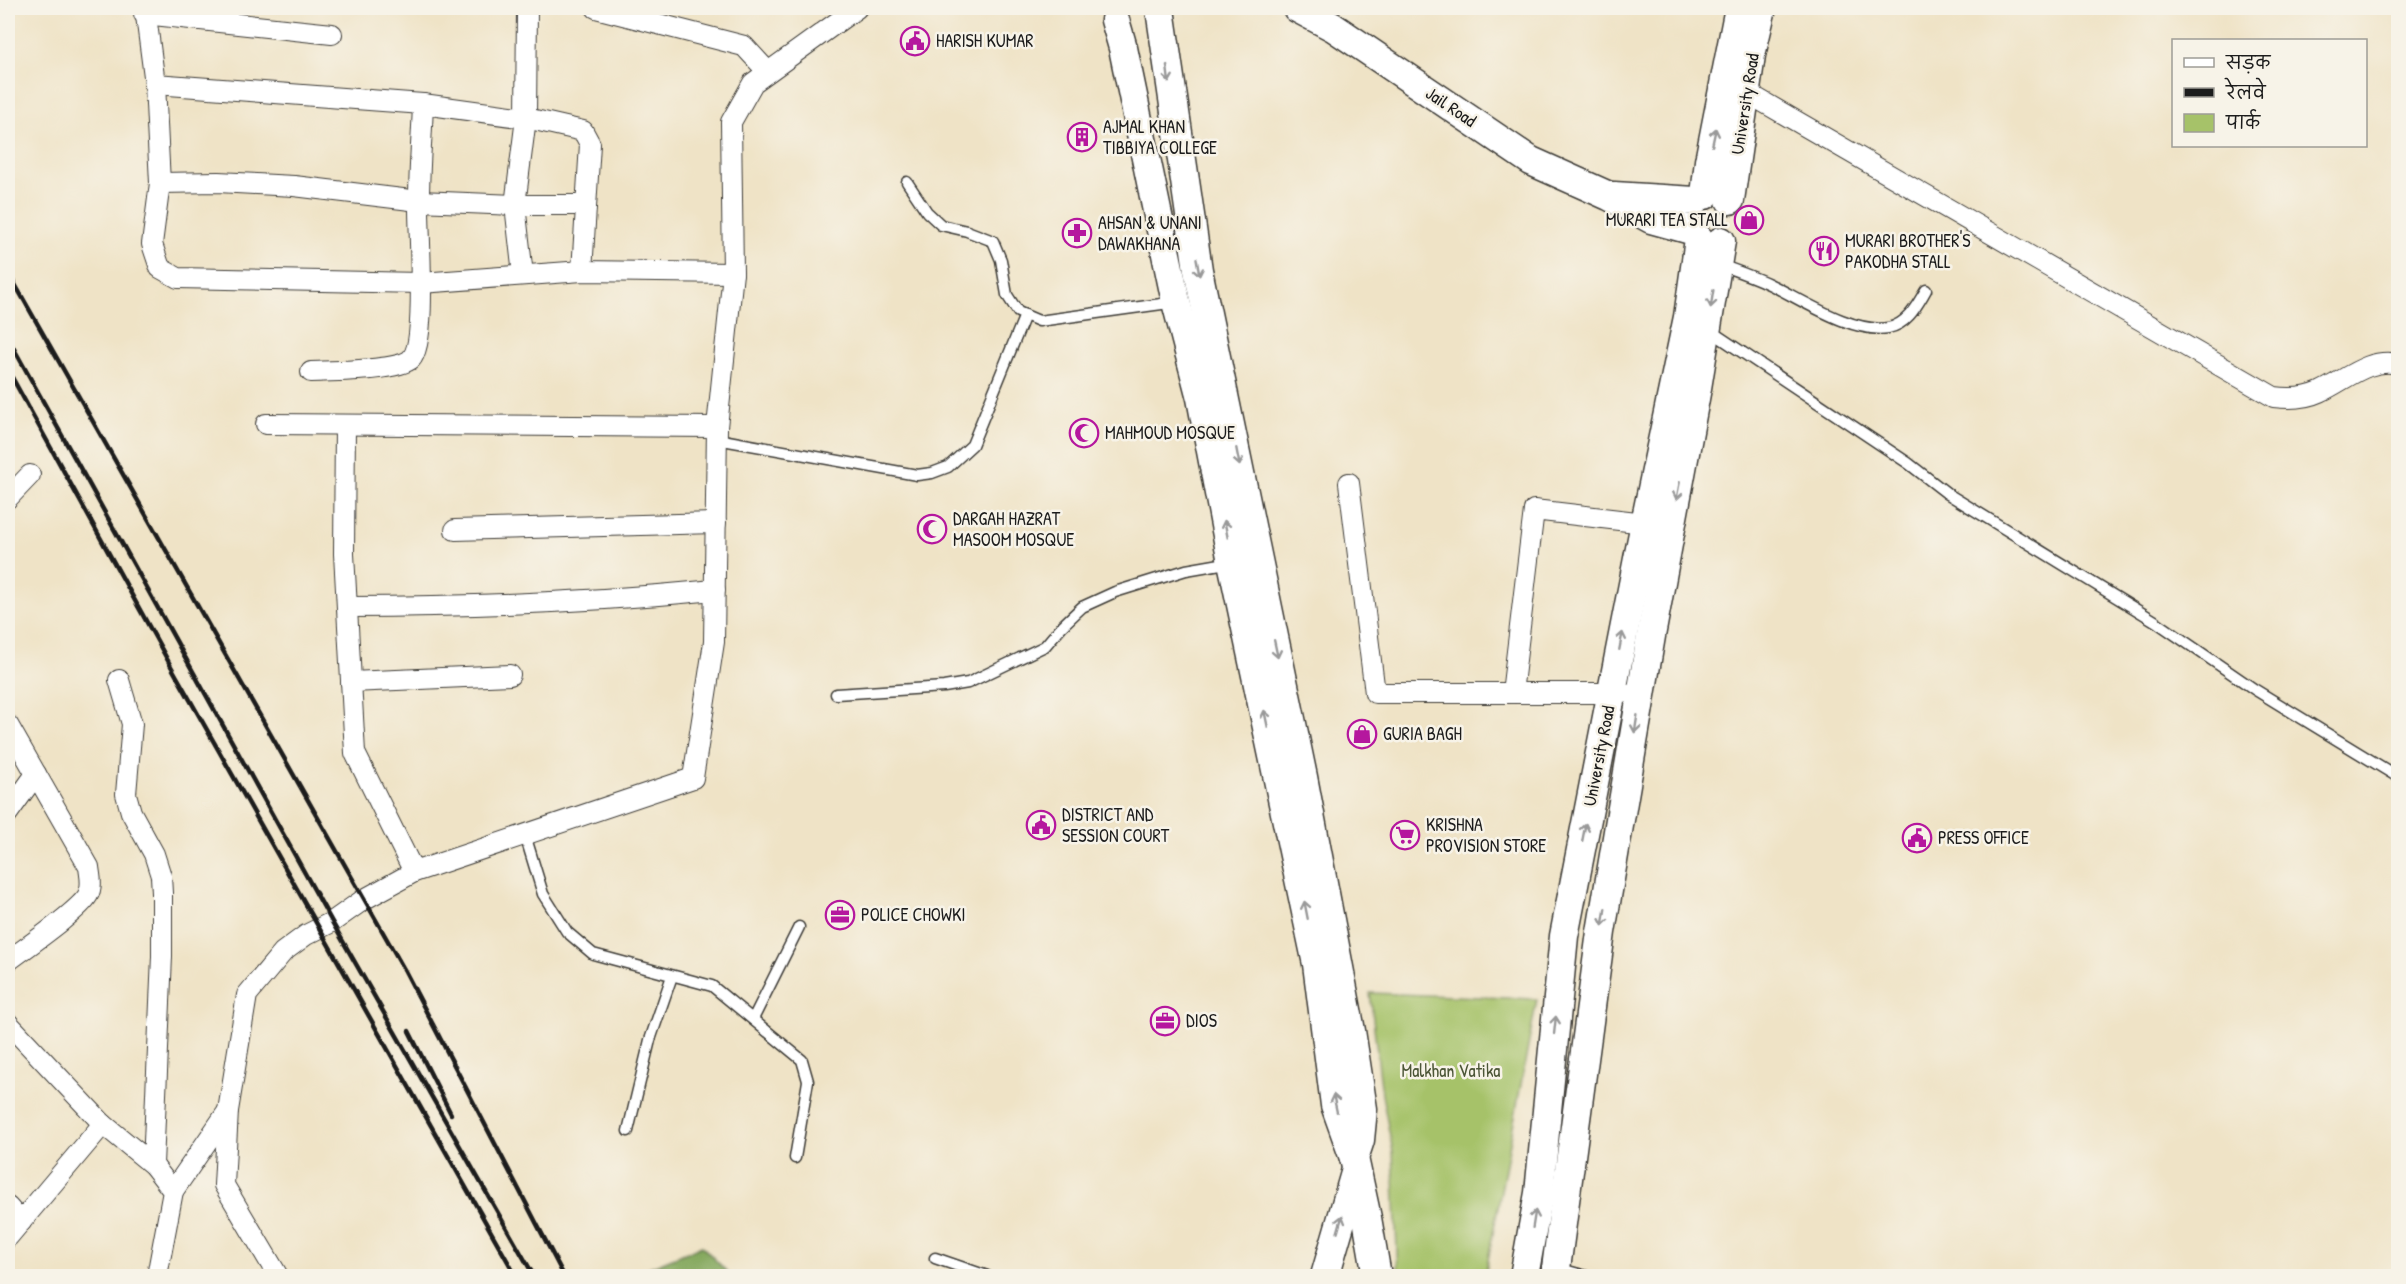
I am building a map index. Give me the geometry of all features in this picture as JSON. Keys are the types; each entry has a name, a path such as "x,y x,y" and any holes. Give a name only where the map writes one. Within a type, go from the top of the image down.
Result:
{"main road":[{"name":"Jail Road","path":"1297,8 1333,22 1531,161 1609,196 1651,219 1707,243"},
{"name":"University Road","path":"1710,199 1738,8"},
{"name":"University Road","path":"1710,199 1746,92 1762,8"},
{"path":"1111,14 1130,27 1147,26 1163,12"},
{"path":"1163,12 1198,270 1245,560 1317,964 1335,1105 1354,1165 1367,1218 1377,1276"},
{"path":"1111,14 1124,48 1176,302 1245,560"},
{"name":"Jail Road","path":"1609,196 1710,199"},
{"path":"1710,199 1737,215 1737,222 1734,231 1707,243 1688,220 1690,210 1710,199"},
{"name":"University Road","path":"1556,1272 1601,932 1641,693 1707,329 1707,243"},
{"name":"University Road","path":"1524,1276 1539,1193 1564,936 1645,523 1688,317 1707,243"},
{"path":"1325,1276 1354,1165"}],"street":[{"path":"523,275 515,205 526,118 528,8"},
{"path":"596,8 744,46 768,72"},
{"path":"278,1276 224,1185 228,1111 247,994 283,952 306,935 332,922 363,900 414,872 693,778 714,642 717,433 733,273 731,122 753,83 857,8"},
{"path":"332,34 145,11 155,84 160,183 152,244 160,268 178,278 420,283 582,271 733,273"},
{"path":"155,84 423,104 526,118 583,131 590,144 582,271"},
{"path":"1746,92 2274,397 2293,399 2319,393 2367,366 2398,363"},
{"path":"311,372 382,368 403,363 412,358 419,336 419,201 423,104"},
{"path":"160,183 218,182 294,186 419,201 586,205"},
{"path":"266,424 717,433"},
{"path":"345,425 344,554 355,753 414,872"},
{"path":"8,498 30,475"},
{"path":"1349,483 1375,693 1641,693"},
{"path":"1512,693 1534,510 1645,523"},
{"path":"455,530 716,523"},
{"path":"347,607 437,607 550,602 715,590"},
{"path":"351,682 510,675"},
{"path":"119,680 132,724 126,794 131,812 154,854 161,885 162,956 153,1165"},
{"path":"8,724 89,867 91,883 88,895 74,910 8,961"},
{"path":"8,813 36,774"},
{"path":"8,1023 103,1125 153,1165 173,1191"},
{"path":"157,1276 173,1191 228,1111"},
{"path":"8,1237 14,1214 103,1125"}],"lane":[{"path":"907,182 927,212 941,225 967,231 993,241 1001,260 1007,295 1018,312 1039,321 1176,302"},
{"path":"1707,243 1766,282 1845,321 1868,328 1890,327 1904,321 1926,290"},
{"path":"717,433 917,475 932,473 948,467 972,445 1025,315"},
{"path":"1707,329 1908,463 1948,494 2155,621 2254,689 2398,777"},
{"path":"836,694 944,687 968,683 1045,646 1082,607 1115,592 1186,570 1245,560"},
{"path":"525,835 543,894 567,932 593,954 712,986 802,1060 808,1081 795,1158"},
{"path":"753,1019 799,927"},
{"path":"628,1131 650,1040 672,976"},
{"path":"936,1258 987,1276"},
{"path":"1556,1272 1586,1276"}],"green space":[{"name":"Malkhan Vatika","path":"1370,993 1537,999 1485,1276 1398,1276 1393,1152 1382,1095"},
{"path":"702,1246 731,1276 650,1276 645,1269"}],"railway":[{"path":"8,272 405,971 564,1276"},
{"path":"8,338 332,922 534,1276"},
{"path":"8,370 172,668 516,1276"},
{"path":"409,1031 451,1114"}],"place":[{"name":"HARISH KUMAR","path":"915,41"},
{"name":"AJMAL KHAN TIBBIYA COLLEGE","path":"1082,137"},
{"name":"MURARI TEA STALL","path":"1749,220"},
{"name":"AHSAN & UNANI DAWAKHANA","path":"1077,233"},
{"name":"MURARI BROTHER'S PAKODHA STALL","path":"1824,251"},
{"name":"MAHMOUD MOSQUE","path":"1084,433"},
{"name":"DARGAH HAZRAT MASOOM MOSQUE","path":"932,529"},
{"name":"GURIA BAGH","path":"1362,734"},
{"name":"DISTRICT AND SESSION COURT","path":"1041,825"},
{"name":"KRISHNA PROVISION STORE","path":"1405,835"},
{"name":"PRESS OFFICE","path":"1917,838"},
{"name":"POLICE CHOWKI","path":"840,915"},
{"name":"DIOS","path":"1165,1021"}]}
